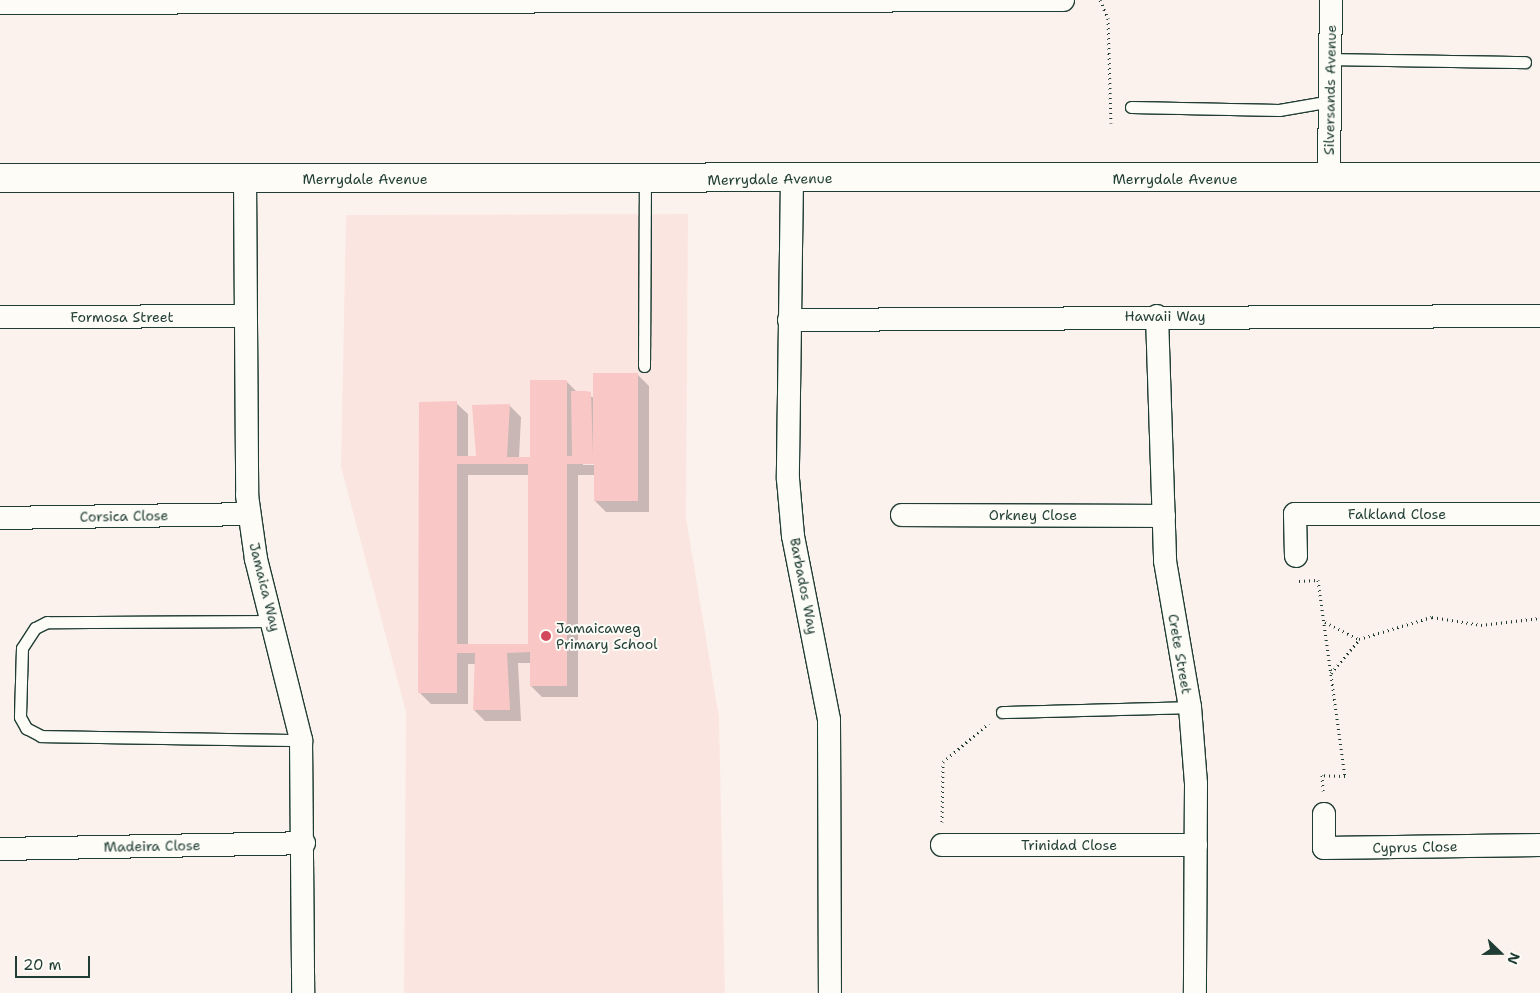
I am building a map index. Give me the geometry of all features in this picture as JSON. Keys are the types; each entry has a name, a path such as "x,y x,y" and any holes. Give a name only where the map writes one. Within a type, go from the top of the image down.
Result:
{"street":[{"path":"0,3 1063,0"},
{"name":"Silversands Avenue","path":"1329,179 1331,0"},
{"name":"Merrydale Avenue","path":"0,178 644,180 792,178 1540,178"},
{"name":"Jamaica Way","path":"245,178 244,316 249,514 301,740 304,844 303,993"},
{"name":"Barbados Way","path":"792,178 789,320 790,506 829,720 830,993"},
{"name":"Formosa Street","path":"0,317 244,316"},
{"name":"Hawaii Way","path":"789,320 1158,316 1540,316"},
{"name":"Crete Street","path":"1158,316 1165,561 1190,707 1196,845 1195,993"},
{"name":"Corsica Close","path":"0,518 249,514"},
{"name":"Falkland Close","path":"1296,556 1295,514 1540,514"},
{"name":"Orkney Close","path":"902,515 1164,516"},
{"name":"Cyprus Close","path":"1324,814 1324,848 1540,845"},
{"name":"Madeira Close","path":"0,849 304,844"},
{"name":"Trinidad Close","path":"942,845 1196,845"}],"lane":[{"path":"1330,59 1525,62"},
{"path":"1131,107 1279,110 1331,101"},
{"path":"644,180 644,366"},
{"path":"274,621 47,622 31,632 22,648 20,717 26,728 41,736 301,740"},
{"path":"1002,712 1190,707"}],"path":[{"path":"1100,0 1108,18 1111,123"},
{"path":"1296,582 1318,580 1345,776 1322,775"},
{"path":"1331,674 1359,639 1432,617 1481,625 1540,618"},
{"path":"1324,622 1359,639"},
{"path":"942,845 943,762 1002,712"}],"shaded area":[{"name":"Jamaicaweg Primary School","path":"688,214 686,518 719,717 725,993 404,993 406,712 341,467 346,215"}],"building":[{"path":"593,373 638,373 638,501 594,501 594,464 567,464 567,686 530,686 530,652 507,653 510,710 473,710 475,653 457,653 457,693 418,693 419,402 457,401 457,456 476,456 472,405 510,404 507,457 530,457 530,380 567,380 567,456 572,456 571,391 586,391 591,392 593,456","holes":["457,464 528,464 528,644 457,644"]}],"place":[{"name":"Jamaicaweg Primary School","path":"546,636"}]}
